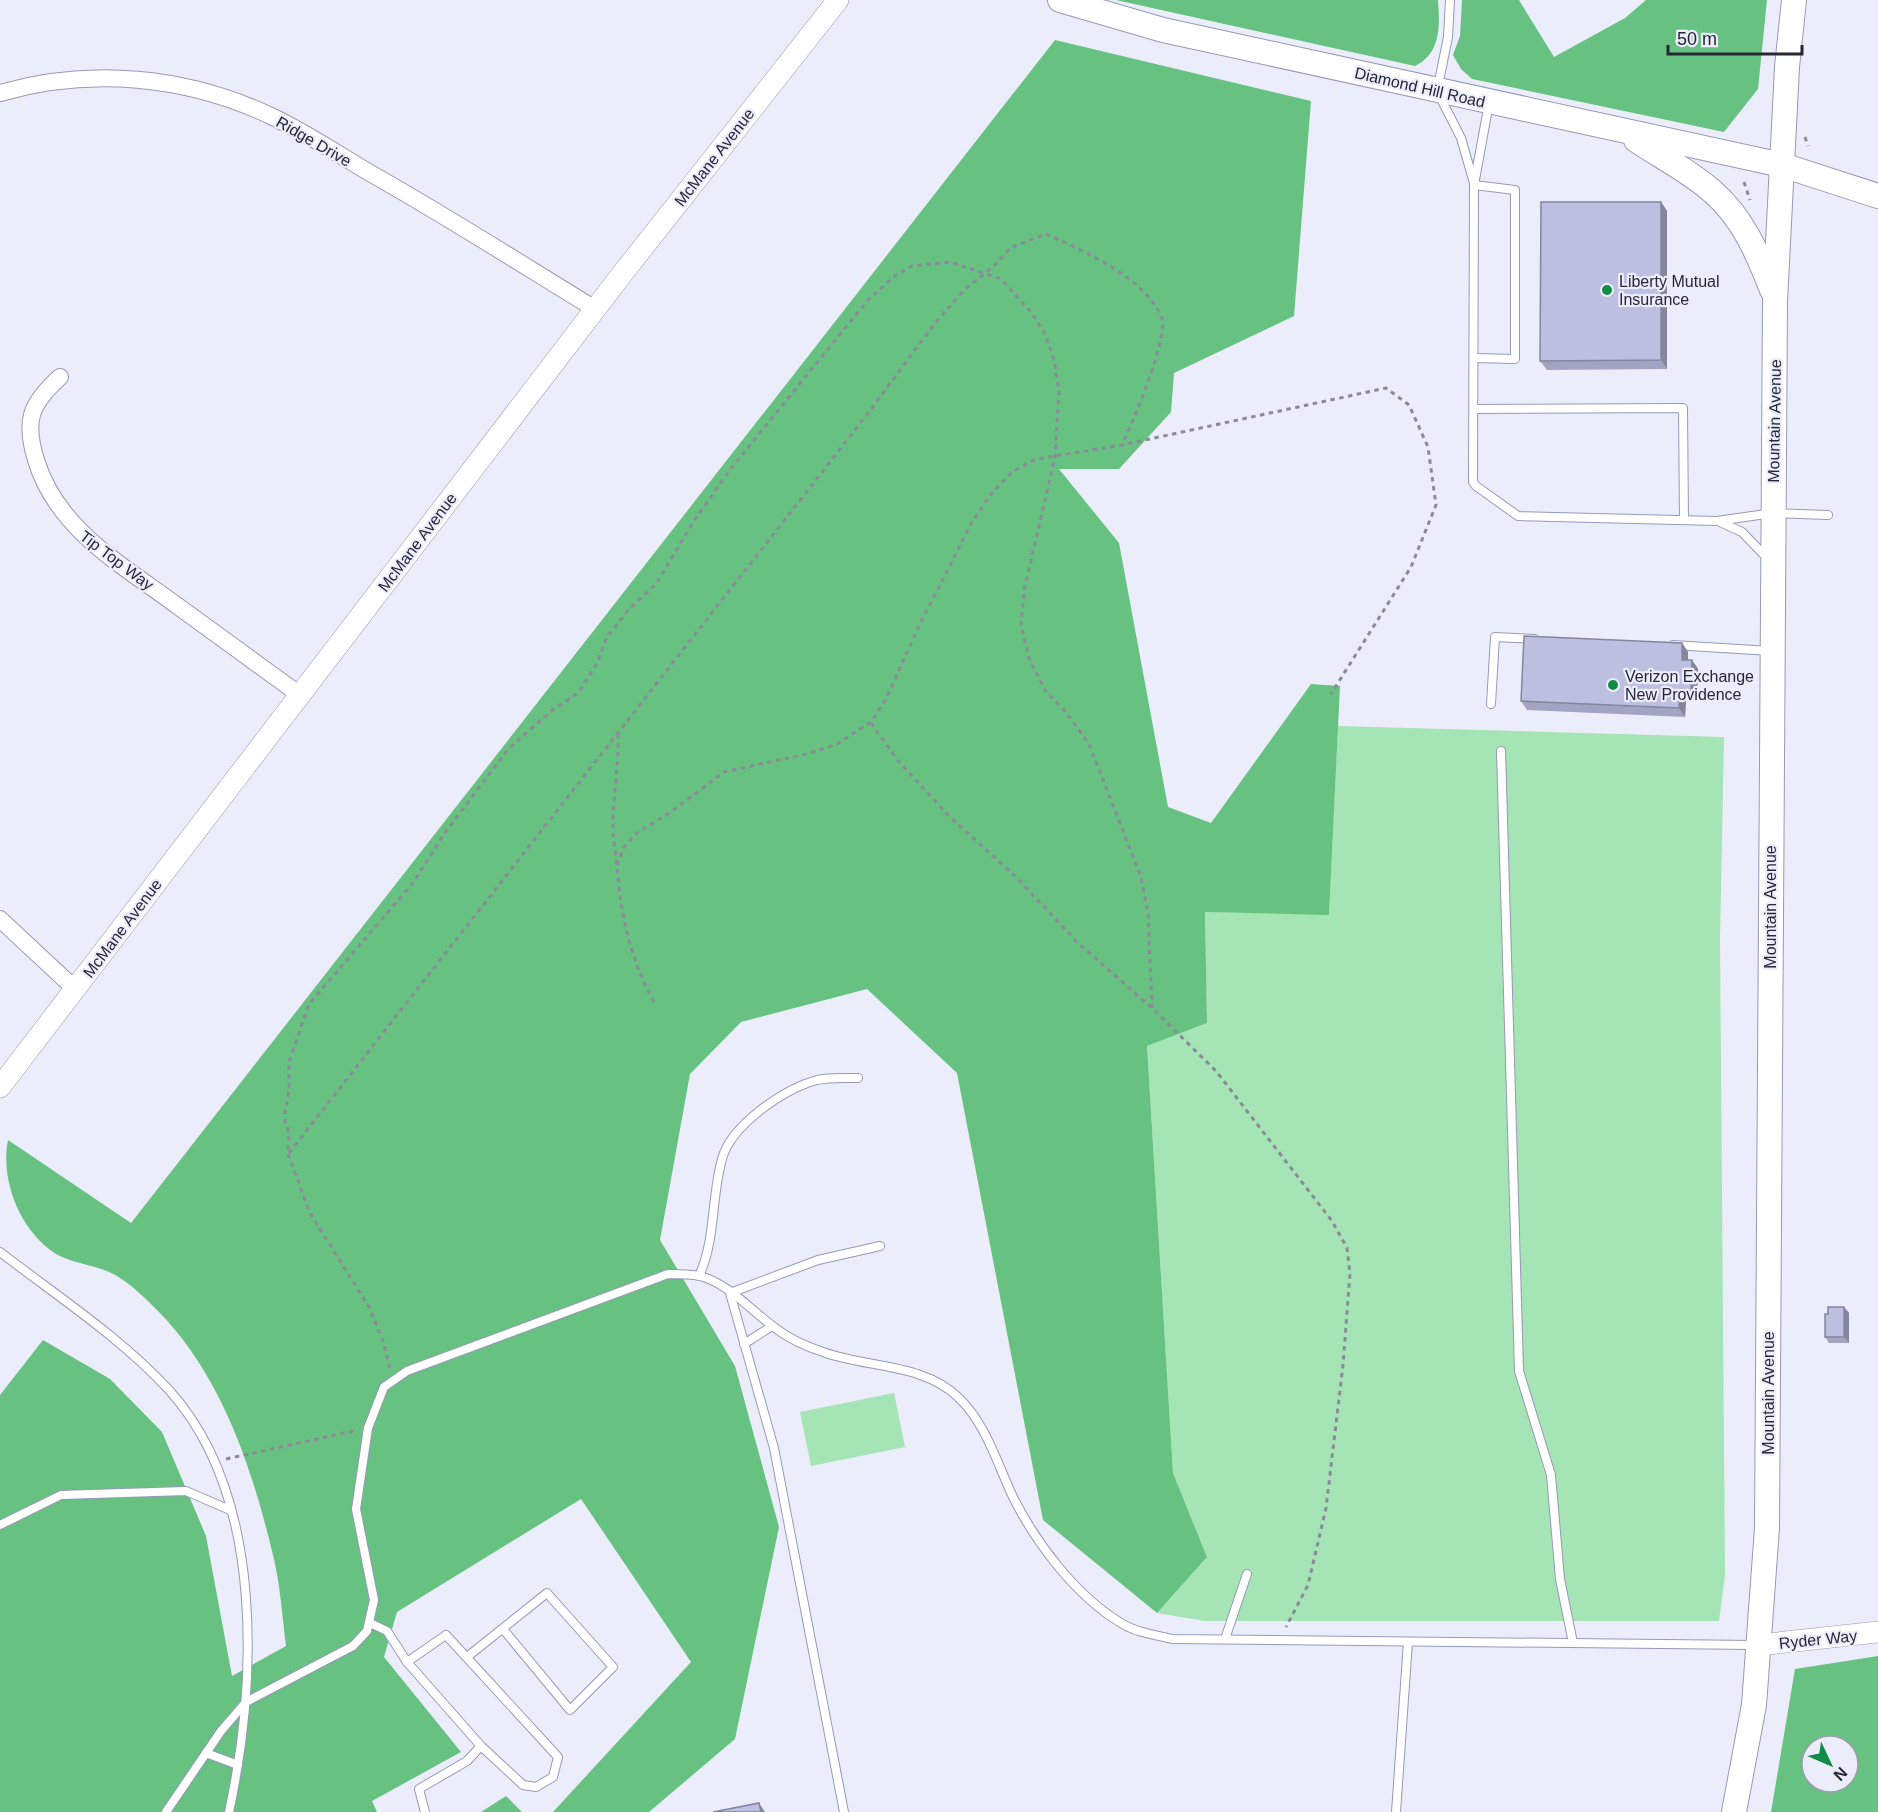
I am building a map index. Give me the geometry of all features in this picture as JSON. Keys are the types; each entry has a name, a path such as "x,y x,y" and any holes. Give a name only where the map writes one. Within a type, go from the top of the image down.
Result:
{"main road":[{"name":"Diamond Hill Road","path":"1060,0 1163,30 1624,133 1782,165 1878,196"},
{"name":"Mountain Avenue","path":"1734,1812 1754,1706 1767,1528 1775,301 1794,0"},
{"path":"1624,133 1713,191 1758,252 1775,301"}],"street":[{"name":"McMane Avenue","path":"0,1087 595,309 838,0"},
{"name":"Ridge Drive","path":"0,93 41,84 120,78 188,87 236,101 273,117 420,202 595,309"},
{"name":"Tip Top Way","path":"60,377 42,393 29,420 30,436 38,469 58,507 88,540 300,695"},
{"path":"0,919 75,989"},
{"name":"Ryder Way","path":"1759,1645 1878,1632"}],"lane":[{"path":"1450,0 1449,27 1437,91 1461,138 1474,185"},
{"path":"1489,102 1474,185 1473,482 1518,516 1717,521 1773,513 1828,515"},
{"path":"1474,185 1515,190 1515,359 1474,358"},
{"path":"1474,409 1683,408 1683,520"},
{"path":"1717,521 1742,532 1772,564"},
{"path":"1491,704 1495,637 1543,639"},
{"path":"1662,644 1772,651"},
{"path":"1501,751 1519,1371 1551,1475 1560,1579 1573,1643"},
{"path":"699,1276 708,1257 722,1159 741,1126 768,1104 817,1080 858,1078"},
{"path":"730,1293 818,1260 880,1246"},
{"path":"0,1252 145,1366 170,1392 194,1424 213,1461 230,1510 244,1576 248,1620 246,1702 229,1812"},
{"path":"166,1812 206,1753 246,1702 353,1646 367,1631 374,1600 356,1509 368,1428 384,1388 393,1379 407,1371 668,1274 699,1276 719,1284 772,1326 824,1353 914,1374 940,1384 958,1396 974,1414 1026,1520 1059,1565 1100,1607 1122,1624 1147,1634 1173,1639 1225,1640 1759,1645"},
{"path":"730,1293 774,1448 844,1812"},
{"path":"744,1344 772,1326"},
{"path":"0,1525 60,1495 186,1491 230,1510"},
{"path":"1225,1640 1247,1574"},
{"path":"467,1658 547,1593 613,1667 570,1710 503,1629"},
{"path":"370,1623 387,1631 407,1662 482,1746 523,1785 536,1787 553,1778 558,1757 446,1635 407,1662"},
{"path":"1396,1812 1408,1642"},
{"path":"425,1812 419,1789 467,1761 482,1746"},
{"path":"206,1753 238,1765"}],"path":[{"path":"1804,135 1808,146"},
{"path":"1744,182 1750,200"},
{"path":"288,1154 866,416 932,327 963,291 986,273 1010,248 1046,234 1092,254 1130,281 1152,301 1163,321 1160,348 1122,445"},
{"path":"393,1379 383,1341 369,1307 310,1213 288,1154 289,1134 284,1116 289,1091 289,1062 309,1004 413,883 475,790 509,748 554,709 579,692 596,665 607,637 629,609 656,584 694,521 729,471 867,302 896,275 912,266 950,262 1001,279 1030,311 1044,332 1054,359 1059,391 1055,458 1024,590 1021,626 1030,662 1047,693 1066,712 1089,744 1141,878 1148,913 1152,1008"},
{"path":"617,865 624,848 638,832 668,814 724,772 812,753 837,744 871,722 886,699 971,524 991,494 1012,472 1036,459 1055,458 1122,445 1386,388 1409,405 1428,447 1436,505 1411,567 1331,694"},
{"path":"871,722 899,762 949,816 1015,876 1077,942 1152,1008 1216,1071 1326,1212 1347,1248 1350,1273 1343,1365 1326,1508 1308,1585 1280,1640"},
{"path":"618,732 619,766 613,826 620,905 627,939 639,975 654,1002"},
{"path":"213,1461 368,1428"}],"green space":[{"path":"1116,0 1438,0 1439,19 1437,38 1430,54 1415,66"},
{"path":"1462,0 1519,0 1554,57 1625,18 1646,0 1767,0 1758,89 1724,132 1472,79 1461,69 1453,55 1460,36"},
{"path":"1055,40 1311,101 1294,316 1174,373 1171,412 1119,469 1059,469 1119,543 1168,807 1211,823 1311,684 1340,686 1329,915 1205,912 1207,1023 1147,1046 1173,1473 1207,1557 1157,1613 1043,1520 957,1073 867,989 741,1022 690,1074 660,1240 735,1366 779,1527 735,1739 649,1812 553,1812 691,1662 581,1499 397,1612 384,1657 461,1752 372,1801 377,1812 0,1812 0,1395 43,1340 110,1379 162,1432 206,1536 232,1676 286,1646 277,1574 264,1519 243,1454 216,1392 180,1336 135,1289 113,1274 63,1258 43,1244 32,1232 23,1219 10,1188 6,1156 8,1140 131,1223"},
{"path":"1338,726 1724,737 1720,941 1725,1575 1719,1621 1204,1621 1157,1613 1207,1557 1173,1473 1147,1046 1207,1023 1205,912 1329,914"},
{"path":"894,1393 905,1447 811,1466 800,1412"},
{"path":"1878,1656 1878,1812 1771,1812 1795,1669"},
{"path":"506,1796 522,1812 481,1812"}],"building":[{"name":"Liberty Mutual Insurance","path":"1541,202 1661,202 1661,360 1540,361"},
{"name":"Verizon Exchange New Providence","path":"1524,636 1682,643 1682,660 1692,660 1691,691 1680,691 1679,708 1521,701"},
{"path":"1828,1307 1844,1307 1844,1337 1825,1337 1825,1314 1828,1314"},
{"path":"759,1803 761,1812 713,1812"}],"place":[{"name":"Liberty Mutual Insurance","path":"1607,290"},
{"name":"Verizon Exchange New Providence","path":"1613,685"}]}
